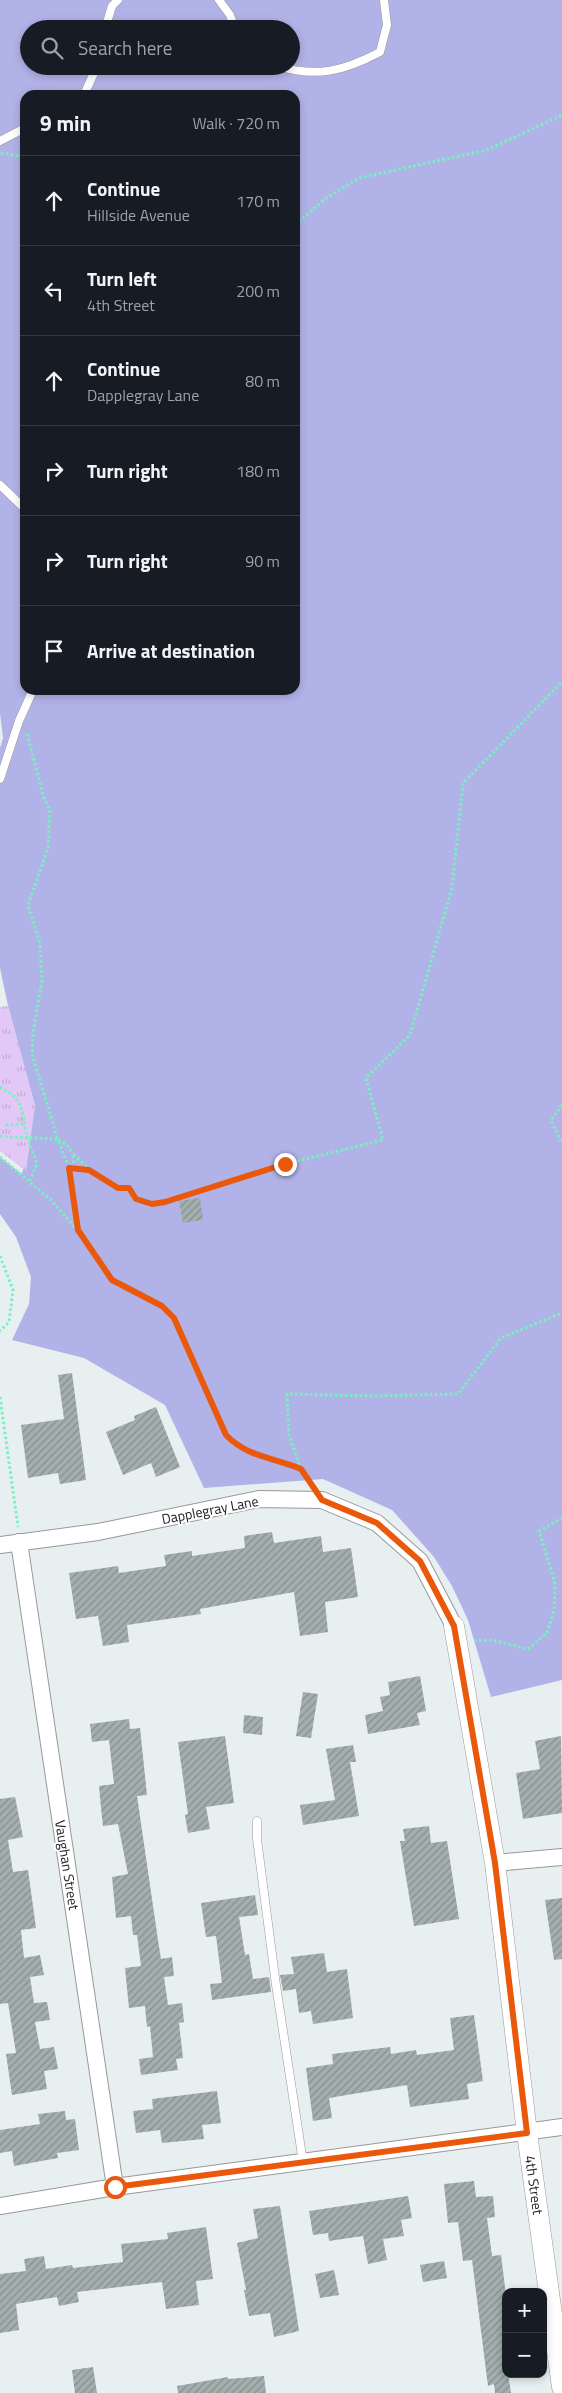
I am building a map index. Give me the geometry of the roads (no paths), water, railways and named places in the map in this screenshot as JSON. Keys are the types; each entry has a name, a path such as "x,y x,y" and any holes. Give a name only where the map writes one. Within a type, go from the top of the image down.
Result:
{"street":[{"name":"Dapplegray Lane","path":"0,1545 98,1532 259,1499 322,1500 377,1523 420,1561 456,1634"},
{"name":"Vaughan Street","path":"19,1542 115,2187"},
{"name":"4th Street","path":"456,1634 495,1863 527,2133 562,2388"},
{"path":"495,1863 562,1857"},
{"path":"0,2206 115,2187 562,2127"}],"lane":[{"path":"108,20 112,6 118,0"},
{"path":"219,0 230,14 232,20"},
{"path":"300,71 329,73 359,63 380,52 387,25 384,0"},
{"path":"86,90 93,75"},
{"path":"0,141 20,131"},
{"path":"0,485 20,504"},
{"path":"0,779 18,725 32,695"},
{"path":"257,1821 257,1839 276,1985 303,2162"}]}
